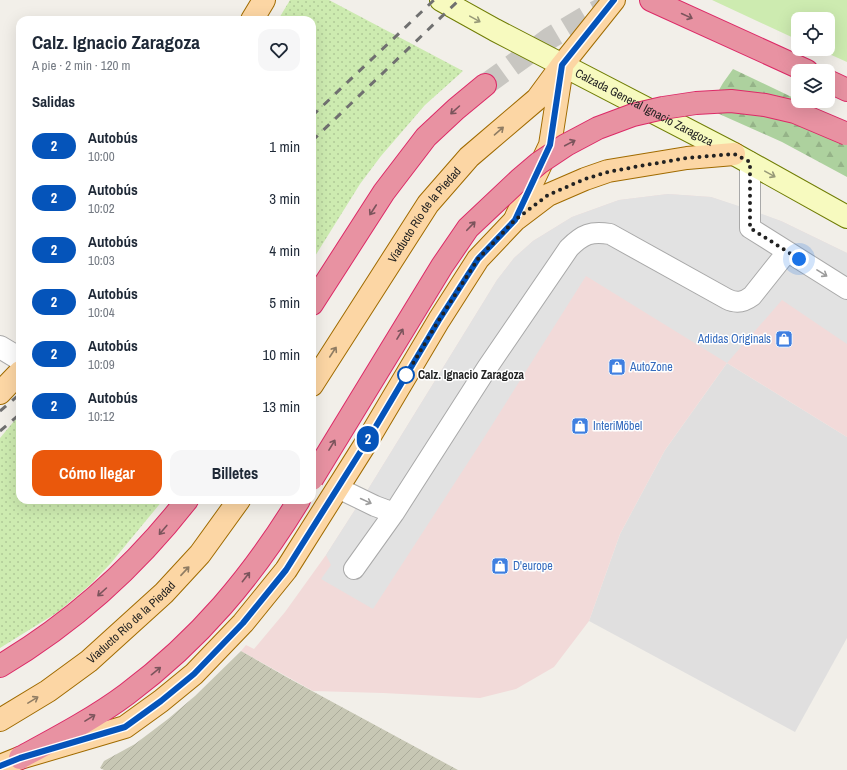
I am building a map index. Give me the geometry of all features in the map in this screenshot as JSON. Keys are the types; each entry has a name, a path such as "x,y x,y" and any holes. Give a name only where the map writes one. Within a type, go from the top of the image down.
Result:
{"highway":[{"path":"651,0 791,64"},
{"path":"835,84 847,90"},
{"path":"316,298 384,192 426,137 485,85"},
{"path":"316,472 442,266 468,228 539,163 566,145 598,128 633,115 683,105 732,101 765,104 794,112 847,134"},
{"path":"0,666 23,653 78,613 131,566 184,504"},
{"path":"11,765 126,695 166,663 224,605 282,528 297,504"}],"main road":[{"path":"254,16 264,0"},
{"name":"Calzada General Ignacio Zaragoza","path":"440,0 742,158 847,217"},
{"name":"Viaducto Río de la Piedad","path":"316,379 428,204 469,157 537,99 614,0"},
{"path":"515,220 550,145 562,65"},
{"path":"11,765 125,727 161,701 194,674 243,623 286,570 478,259 515,220 548,195 596,175 687,158 742,158"},
{"path":"0,393 16,376"},
{"name":"Viaducto Río de la Piedad","path":"0,720 48,691 89,661 164,593 200,554 236,504"}],"street":[{"path":"0,347 16,357"}],"lane":[{"path":"742,158 750,228 847,289"},
{"path":"354,569 394,513 487,368 569,248 579,238 599,232 610,234 732,302 746,300 752,296 787,252"},
{"path":"338,488 375,506 394,513"}],"shaded area":[{"path":"668,194 711,197 781,221 847,253 847,437 727,363 665,450 620,534 589,621 554,667 516,689 480,698 313,691 241,651 246,645 254,649 285,612 326,555 497,280 514,258 533,241 572,217 619,200"},
{"path":"668,194 711,197 754,211 781,221 847,253 847,344 782,300 727,363 586,276 480,444 373,609 321,579 331,565 326,555 497,280 514,258 533,241 572,217 619,200"},
{"path":"727,363 847,437 847,638 795,732 589,621 620,534 665,450"},
{"path":"241,651 458,770 104,770 100,768 104,761 135,744 168,719 195,696"}],"green space":[{"path":"290,0 329,0 463,71 425,105 381,156 360,184 316,255 316,16 280,16"},
{"path":"712,0 847,0 847,62 834,56 835,56 835,12 791,12 791,37"},
{"path":"733,69 791,97 791,108 816,108 847,123 847,177 782,142 708,109"},
{"path":"16,419 16,504 160,504 111,563 91,584 58,612 0,648 0,438"}],"tunnel":[{"path":"485,85 550,38 587,16 615,2"}],"railway":[{"path":"316,112 434,0"},
{"path":"316,137 459,0"},
{"path":"0,411 16,397"},
{"path":"0,431 16,417"}],"bus line":[{"name":"2","path":"0,766 20,758 125,727 161,701 194,674 243,623 286,570 366,443 439,320 478,259 515,220 550,145 562,65 614,0"}],"place":[{"name":"Adidas Originals","path":"784,339"},
{"name":"AutoZone","path":"617,367"},
{"name":"Calz. Ignacio Zaragoza","path":"406,375"},
{"name":"InteriMöbel","path":"580,426"},
{"name":"D'europe","path":"500,566"}],"route":[{"path":"406,375 478,259 515,220 548,195 585,179 608,172 687,158 734,154 750,162 750,228 799,259"}]}
